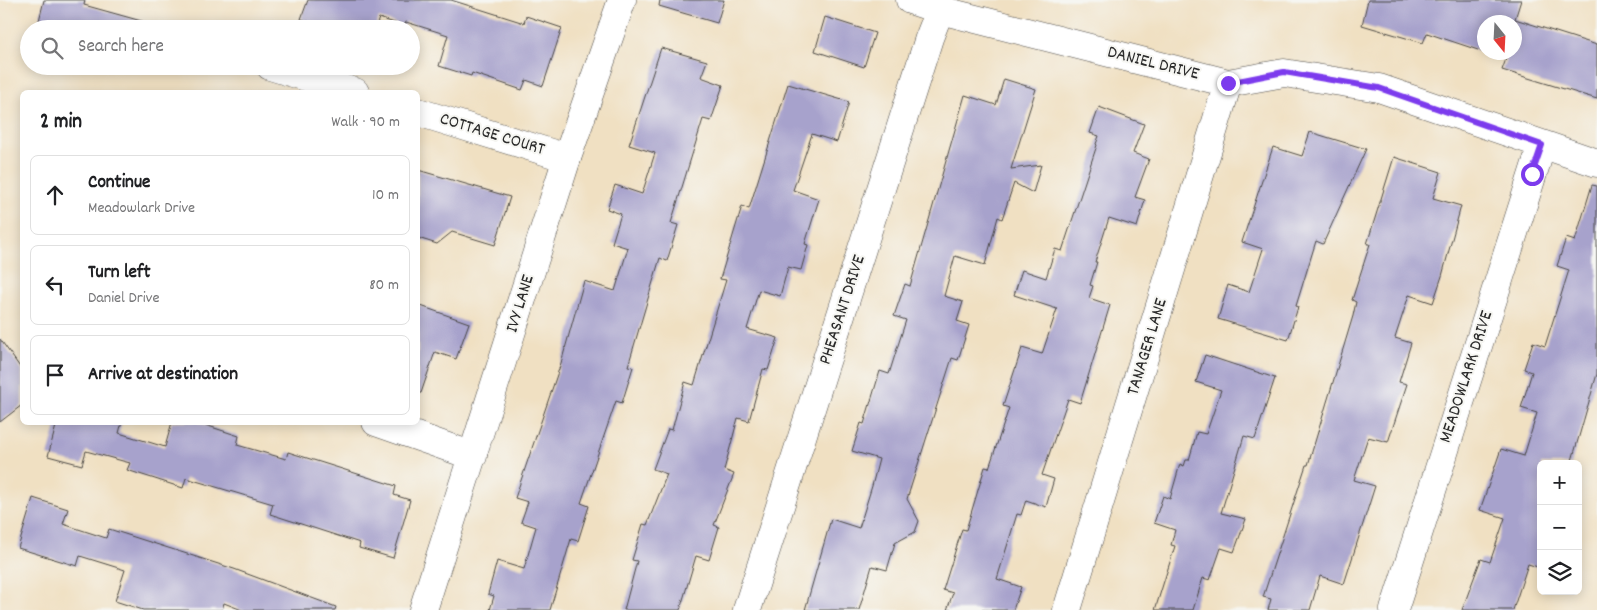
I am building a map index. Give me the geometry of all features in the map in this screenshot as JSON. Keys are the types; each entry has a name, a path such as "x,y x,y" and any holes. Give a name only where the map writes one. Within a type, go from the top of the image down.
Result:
{"street":[{"name":"IVY LANE","path":"423,610 567,158 622,0"},
{"name":"DANIEL DRIVE","path":"910,0 940,10 1228,83 1284,72 1379,88 1597,163"},
{"name":"PHEASANT DRIVE","path":"747,610 929,38 940,10"},
{"path":"299,75 348,90"},
{"name":"TANAGER LANE","path":"1067,610 1228,83"},
{"name":"COTTAGE COURT","path":"420,113 567,158"},
{"name":"MEADOWLARK DRIVE","path":"1394,610 1542,145"},
{"path":"385,425 473,456"}],"building":[{"path":"44,0 85,0 84,5 138,20 39,20"},
{"path":"308,0 451,0 524,23 526,16 562,28 543,86 526,80 522,90 472,73 471,76 439,66 448,35 420,26 420,20 385,20 379,18 378,20 301,19"},
{"path":"660,0 724,0 717,23 659,6"},
{"path":"1368,0 1521,0 1516,15 1477,15 1477,50 1427,33 1423,43 1362,25"},
{"path":"825,17 875,33 864,67 815,51"},
{"path":"1522,21 1597,45 1597,99 1502,70 1506,60 1522,60"},
{"path":"661,48 707,61 701,77 723,85 711,121 703,119 671,223 678,225 667,261 660,258 628,366 633,367 622,403 616,401 581,503 589,506 578,541 571,539 550,610 490,610 494,596 488,594 497,561 524,569 536,527 521,522 528,502 515,498 561,363 584,281 615,291 628,248 612,243 621,214 607,209 615,185 642,194 655,153 629,145"},
{"path":"1004,79 1036,89 1011,169 1041,165 1033,193 1014,183 1002,219 998,217 985,265 955,256 944,296 963,302 957,321 969,325 958,360 952,358 907,499 919,521 915,532 895,543 887,570 872,566 859,610 805,610 831,519 859,528 879,459 852,451 861,423 864,424 880,371 889,374 906,320 894,316 905,284 910,286 965,95 996,105"},
{"path":"788,84 849,102 837,142 812,134 793,190 819,199 805,244 808,245 801,270 788,267 780,296 759,290 747,329 778,338 768,370 763,369 749,421 738,418 724,470 734,474 714,525 719,527 709,560 696,556 680,610 624,610 637,561 632,560 643,524 647,525 667,474 653,469 668,429 672,430 685,382 694,385 726,280 720,279 742,206 749,209"},
{"path":"1099,107 1144,124 1133,153 1149,159 1135,197 1145,200 1137,227 1109,218 1095,262 1097,262 1090,285 1093,286 1089,298 1110,305 1080,403 1068,399 1042,475 1054,479 1046,507 1026,500 1021,515 1017,514 997,579 1021,587 1013,610 947,610 953,593 943,590 962,529 966,530 985,467 989,468 1009,408 1003,406 1022,348 1042,354 1057,309 1014,295 1022,270 1046,278 1055,249 1062,251 1097,145 1099,136 1090,133"},
{"path":"1310,132 1366,149 1323,244 1316,241 1296,306 1298,307 1288,340 1218,319 1228,285 1249,292 1263,249 1242,242 1273,147 1302,156"},
{"path":"1394,157 1441,172 1433,198 1461,206 1442,276 1433,303 1409,295 1395,338 1411,343 1399,382 1407,384 1388,442 1368,437 1354,480 1375,486 1344,584 1320,576 1310,610 1268,610 1271,599 1263,597 1306,465 1308,465 1353,316 1356,302 1352,300"},
{"path":"420,171 510,197 495,245 452,232 437,244 420,239"},
{"path":"1592,185 1597,186 1597,374 1572,460 1537,460 1537,567 1528,564 1513,610 1462,610 1481,559 1490,562 1505,518 1480,510 1501,449 1524,456 1537,413 1521,408 1532,372 1524,369 1533,342 1545,346 1569,270 1557,266 1566,238 1575,241"},
{"path":"420,306 469,323 456,359 435,352 421,393"},
{"path":"0,339 20,367 20,407 0,422"},
{"path":"1205,355 1275,378 1255,439 1244,436 1221,513 1246,519 1234,552 1221,548 1210,580 1203,578 1193,610 1155,610 1175,546 1171,545 1175,530 1154,523 1163,496 1170,499 1180,464 1184,466 1186,460 1189,460 1197,432 1206,434 1221,390 1196,382"},
{"path":"56,425 121,425 119,433 165,447 171,425 205,425 239,436 237,445 286,459 288,452 396,486 394,495 410,500 393,558 359,548 360,543 270,514 273,504 186,478 183,488 127,470 130,463 86,451 82,465 48,456"},
{"path":"33,498 68,509 63,524 106,538 109,529 234,569 336,607 335,610 242,610 224,603 222,610 143,610 115,601 125,570 80,556 77,566 18,548"}],"route":[{"path":"1228,83 1284,72 1379,88 1542,145 1532,174"}]}
